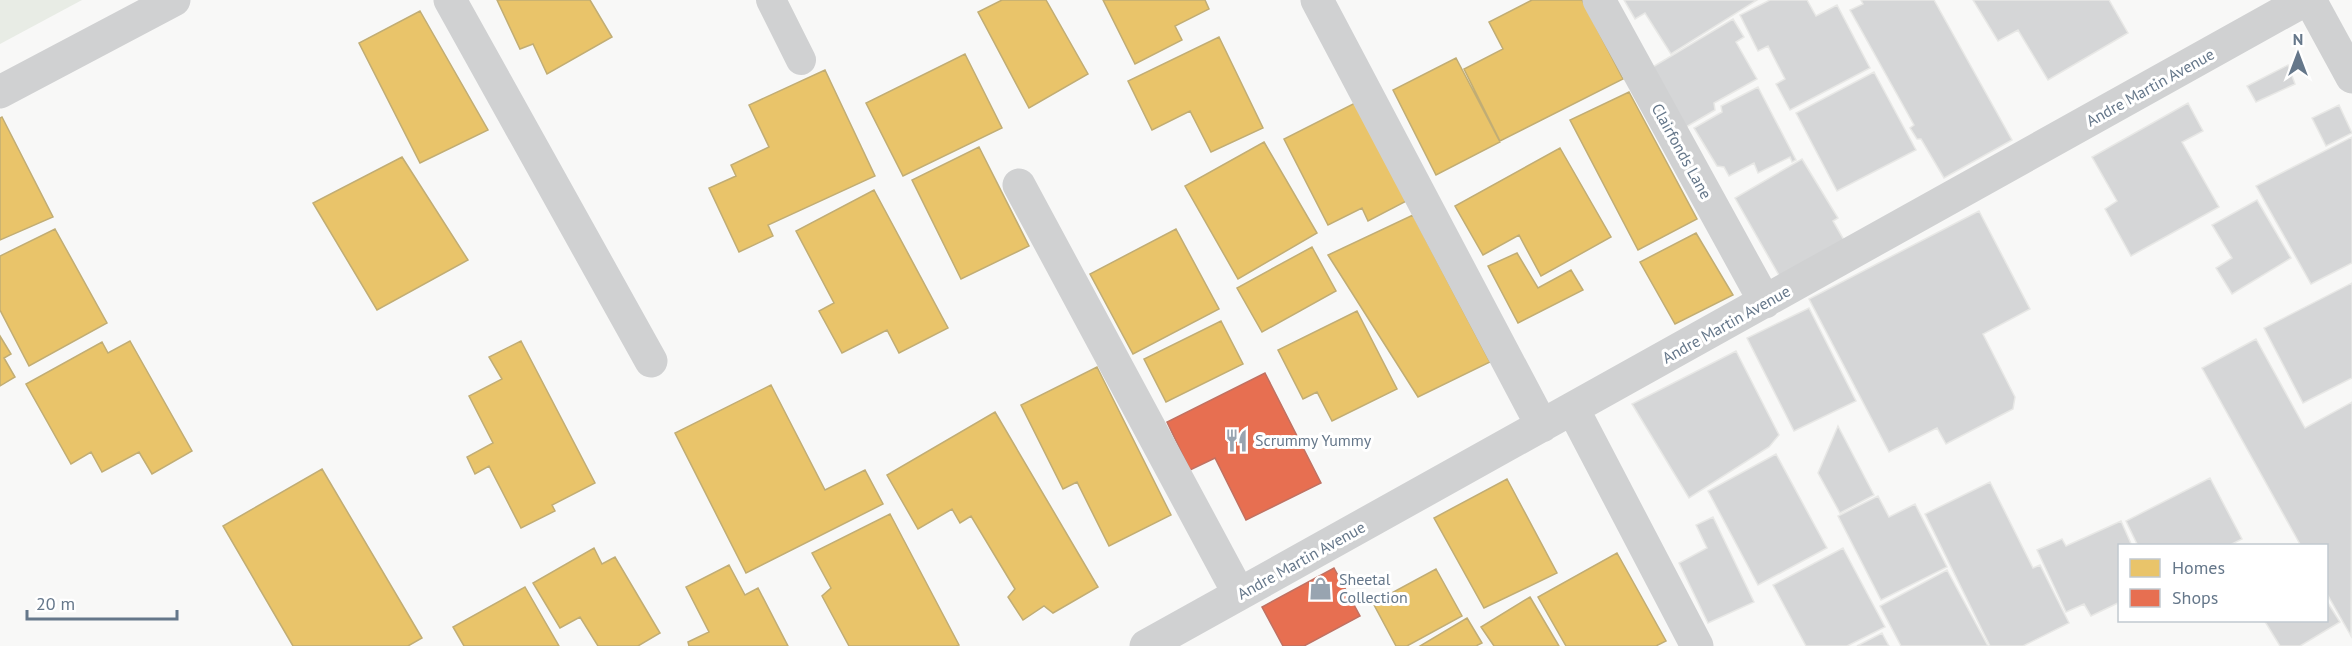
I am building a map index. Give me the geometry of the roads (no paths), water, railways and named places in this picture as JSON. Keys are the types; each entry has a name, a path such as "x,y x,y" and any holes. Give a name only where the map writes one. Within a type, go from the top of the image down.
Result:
{"street":[{"path":"0,92 174,0"},
{"path":"450,0 651,361"},
{"path":"1317,0 1542,426"},
{"name":"Clairfonds Lane","path":"1599,0 1765,302"},
{"name":"Andre Martin Avenue","path":"1146,646 2305,0"},
{"path":"2310,0 2352,77"},
{"path":"1019,185 1239,594"},
{"path":"1573,409 1697,646"}],"lane":[{"path":"771,0 801,60"}],"place":[{"name":"Scrummy Yummy","path":"1237,440"},
{"name":"Sheetal Collection","path":"1321,588"}]}
